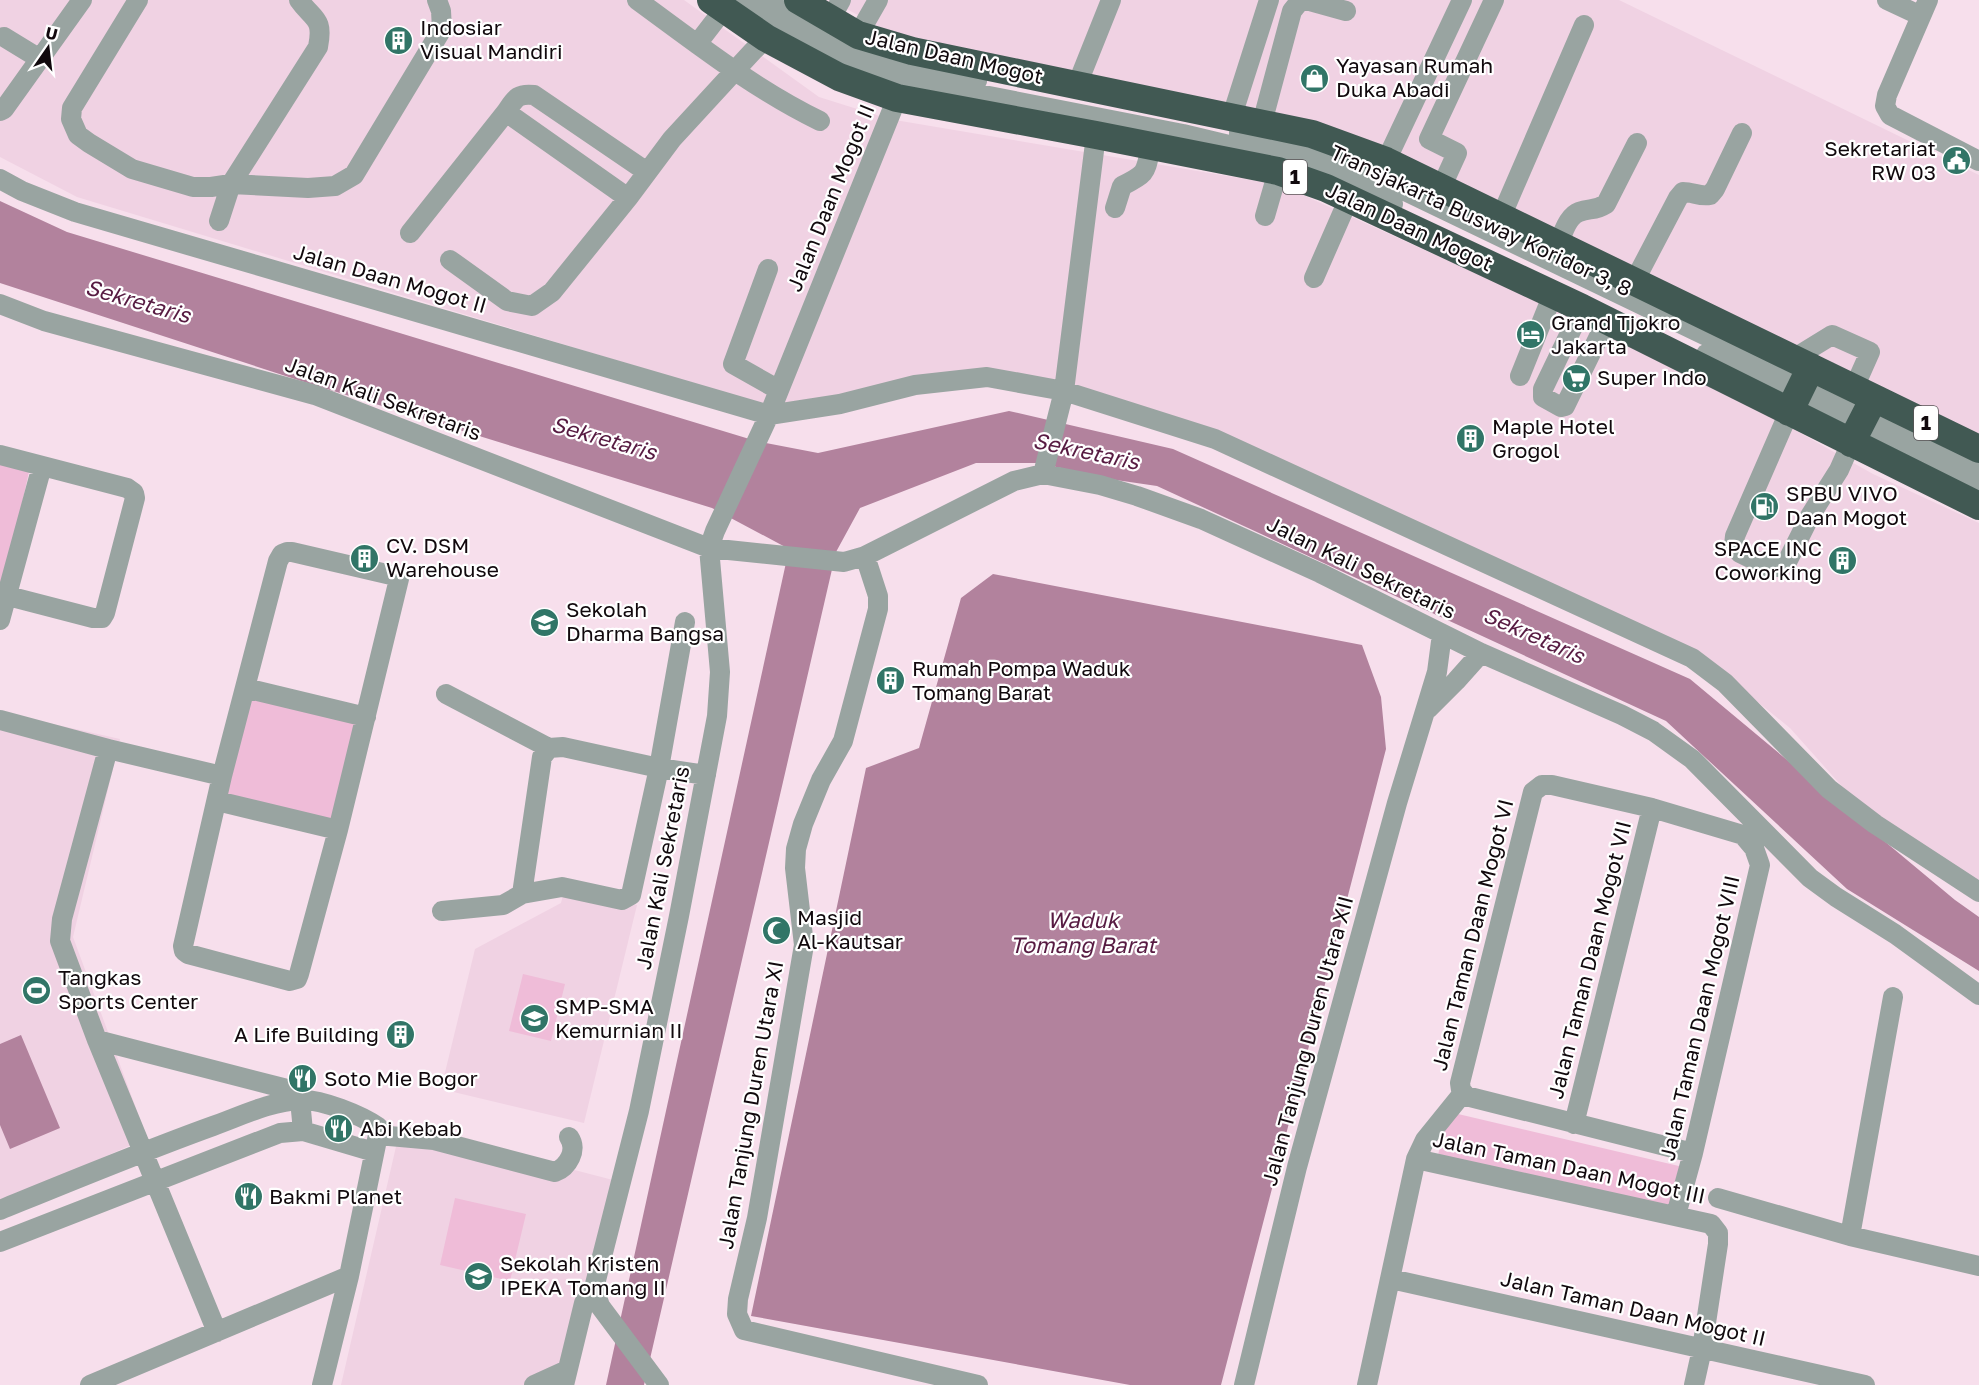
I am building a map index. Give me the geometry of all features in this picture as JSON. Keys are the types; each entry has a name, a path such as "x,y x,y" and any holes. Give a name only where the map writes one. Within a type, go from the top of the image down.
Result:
{"highway":[{"name":"Jalan Daan Mogot","path":"798,0 836,10 858,35 912,51 1312,134 1386,161 1634,282 1798,384 1861,414 1979,449"},
{"name":"Jalan Daan Mogot","path":"724,3 766,38 839,77 897,98 1278,171 1348,198 1594,314 1798,384 1861,414 1979,506"}],"street":[{"path":"0,111 4,109 82,0"},
{"path":"138,0 72,108 71,118 78,135 132,169 193,187 231,184 308,188 335,186 354,175 442,29 441,11 437,0"},
{"path":"219,221 231,184 318,46 319,26 312,12 299,0"},
{"path":"637,0 734,71 790,107 820,121"},
{"name":"Transjakarta Busway Koridor 3, 8","path":"763,0 845,46 878,58 931,71 1261,138 1352,165 1798,384"},
{"path":"858,35 878,0"},
{"path":"1077,85 1111,0"},
{"path":"1232,116 1269,0"},
{"path":"1386,161 1462,0"},
{"path":"1441,188 1457,153 1429,139 1494,0"},
{"path":"1887,0 1923,8 1886,99 1885,106 1890,115 1979,161"},
{"path":"1262,123 1292,11 1300,1 1310,1 1346,11"},
{"path":"698,44 724,3"},
{"name":"Transjakarta Busway Koridor 3, 8","path":"724,3 775,26 819,51 881,75 1183,134 1270,155 1340,178 1798,384"},
{"path":"1501,217 1584,25"},
{"path":"4,37 40,58"},
{"path":"450,260 507,301 532,306 552,292 672,139 766,38"},
{"path":"410,233 516,98 525,94 534,95 646,172"},
{"name":"Jalan Daan Mogot II","path":"712,539 766,422 897,98"},
{"path":"506,112 628,198"},
{"path":"1634,282 1678,198 1683,192 1691,192 1702,197 1710,195 1716,189 1742,133"},
{"path":"1044,473 1064,391 1096,135"},
{"path":"1559,245 1570,219 1577,212 1598,210 1606,204 1637,143"},
{"path":"1115,208 1122,186 1142,176 1146,171 1151,146"},
{"path":"1264,216 1278,171"},
{"name":"Jalan Daan Mogot II","path":"0,179 22,191 75,212 766,422"},
{"path":"1314,278 1348,198"},
{"path":"768,269 733,364 779,390"},
{"path":"1520,376 1553,294"},
{"name":"Jalan Kali Sekretaris","path":"0,304 44,321 315,395 712,539 765,554 844,562 865,556 1014,481 1044,473 1100,485 1147,499 1201,519 1320,573 1481,653 1653,731 1692,759 1810,878 1895,934 1979,995"},
{"path":"1832,335 1870,352 1861,414 1839,470 1810,516 1787,562 1779,567 1769,567 1740,554 1734,545 1735,536 1798,384 1832,335"},
{"path":"766,422 915,385 987,377 1064,391 1215,439 1692,658 1725,683 1829,789 1875,824 1979,892"},
{"path":"1861,414 1979,467"},
{"path":"1861,414 1979,486"},
{"path":"0,455 127,488 134,493 135,498 102,618 93,618 3,595"},
{"path":"0,620 3,595 42,466"},
{"name":"Jalan Kali Sekretaris","path":"565,1377 584,1303 597,1297 639,1111 717,716 720,672 712,539"},
{"path":"292,552 399,579 366,717 297,980 290,981 184,951 184,941 222,776 278,561 282,554 292,552"},
{"name":"Jalan Tanjung Duren Utara XI","path":"865,556 878,596 878,609 843,741 821,780 803,824 796,849 795,868 804,945 801,971 771,1129 757,1218 738,1299 737,1314 744,1330 978,1385"},
{"path":"442,911 503,905 522,894 561,887 622,900 631,895 658,768 685,622"},
{"name":"Jalan Tanjung Duren Utara XII","path":"1244,1385 1297,1167 1397,803 1437,672 1442,634"},
{"name":"Jalan Tanjung Duren Utara XII","path":"1426,711 1481,653"},
{"path":"244,688 366,717"},
{"path":"446,694 549,748 563,747 658,768 706,775"},
{"path":"0,720 222,776"},
{"path":"522,894 542,757 549,748"},
{"path":"108,749 60,931 60,940 97,1040 217,1332"},
{"name":"Jalan Taman Daan Mogot VI","path":"1462,1092 1460,1083 1533,792 1542,785 1552,784 1652,808"},
{"path":"217,801 338,830"},
{"name":"Jalan Taman Daan Mogot VIII","path":"1652,808 1743,835 1754,848 1760,865 1693,1153 1676,1215"},
{"name":"Jalan Taman Daan Mogot VII","path":"1574,1124 1652,808"},
{"path":"1850,1236 1893,997"},
{"path":"97,1040 291,1090 300,1100 303,1131"},
{"path":"1367,1385 1416,1159 1425,1140 1462,1092 1466,1096 1693,1153"},
{"path":"0,1210 144,1151 276,1103 315,1101 370,1121 378,1126 376,1143 349,1276 322,1385"},
{"path":"0,1242 280,1133 303,1131 376,1143 434,1140 555,1172 560,1170 572,1155 572,1142 569,1137"},
{"name":"Jalan Taman Daan Mogot III","path":"1416,1159 1711,1224 1718,1233 1718,1244 1702,1349"},
{"name":"Jalan Taman Daan Mogot III","path":"1718,1198 1850,1236 1979,1266"},
{"path":"90,1385 349,1276"},
{"name":"Jalan Taman Daan Mogot II","path":"1390,1279 1865,1385"},
{"path":"597,1297 659,1385"},
{"path":"1694,1385 1702,1349"},
{"path":"534,1385 565,1377"}],"shaded area":[{"path":"0,0 684,0 819,97 889,119 1281,185 1685,368 1873,474 1979,523 1979,890 1872,820 1790,728 1690,647 1234,441 992,373 771,407 77,197 0,157"},
{"path":"830,0 1619,0 1979,175 1979,438 1403,171 932,55"},
{"path":"0,464 29,472 2,593 0,593"},
{"path":"247,692 364,720 337,827 220,799"},
{"path":"0,712 120,739 73,937 147,1138 0,1203"},
{"name":"SMP-SMA Kemurnian II","path":"565,887 637,905 584,1123 441,1089 475,949 561,903"},
{"path":"523,974 565,984 551,1041 509,1031"},
{"path":"1458,1114 1683,1167 1670,1219 1437,1160 1446,1119"},
{"name":"Sekolah Kristen IPEKA Tomang II","path":"401,1125 613,1180 570,1372 551,1385 341,1385"},
{"path":"455,1198 526,1214 510,1281 440,1265"}],"water":[{"name":"Sekretaris","path":"0,201 67,232 756,441 818,453 1009,411 1173,449 1690,679 1955,900 1979,917 1979,971 1847,889 1666,721 1157,486 1116,480 1038,463 976,463 860,508 836,552 644,1385 606,1385 789,549 712,508 301,381 0,283"},
{"name":"Waduk Tomang Barat","path":"993,574 1362,645 1381,697 1386,749 1221,1385 1130,1385 751,1316 866,768 919,748 961,598"},
{"path":"21,1035 60,1128 10,1149 0,1125 0,1044"}],"place":[{"name":"Indosiar Visual Mandiri","path":"399,40"},
{"name":"Yayasan Rumah Duka Abadi","path":"1315,78"},
{"name":"Sekretariat RW 03","path":"1957,161"},
{"name":"Grand Tjokro Jakarta","path":"1530,335"},
{"name":"Super Indo","path":"1576,378"},
{"name":"Maple Hotel Grogol","path":"1471,439"},
{"name":"SPBU VIVO Daan Mogot","path":"1765,506"},
{"name":"CV. DSM Warehouse","path":"365,558"},
{"name":"SPACE INC Coworking","path":"1843,561"},
{"name":"Sekolah Dharma Bangsa","path":"545,622"},
{"name":"Rumah Pompa Waduk Tomang Barat","path":"891,681"},
{"name":"Masjid Al-Kautsar","path":"776,930"},
{"name":"Tangkas Sports Center","path":"37,990"},
{"name":"SMP-SMA Kemurnian II","path":"534,1019"},
{"name":"A Life Building","path":"400,1035"},
{"name":"Soto Mie Bogor","path":"303,1079"},
{"name":"Abi Kebab","path":"339,1129"},
{"name":"Bakmi Planet","path":"248,1197"},
{"name":"Sekolah Kristen IPEKA Tomang II","path":"479,1276"}]}
